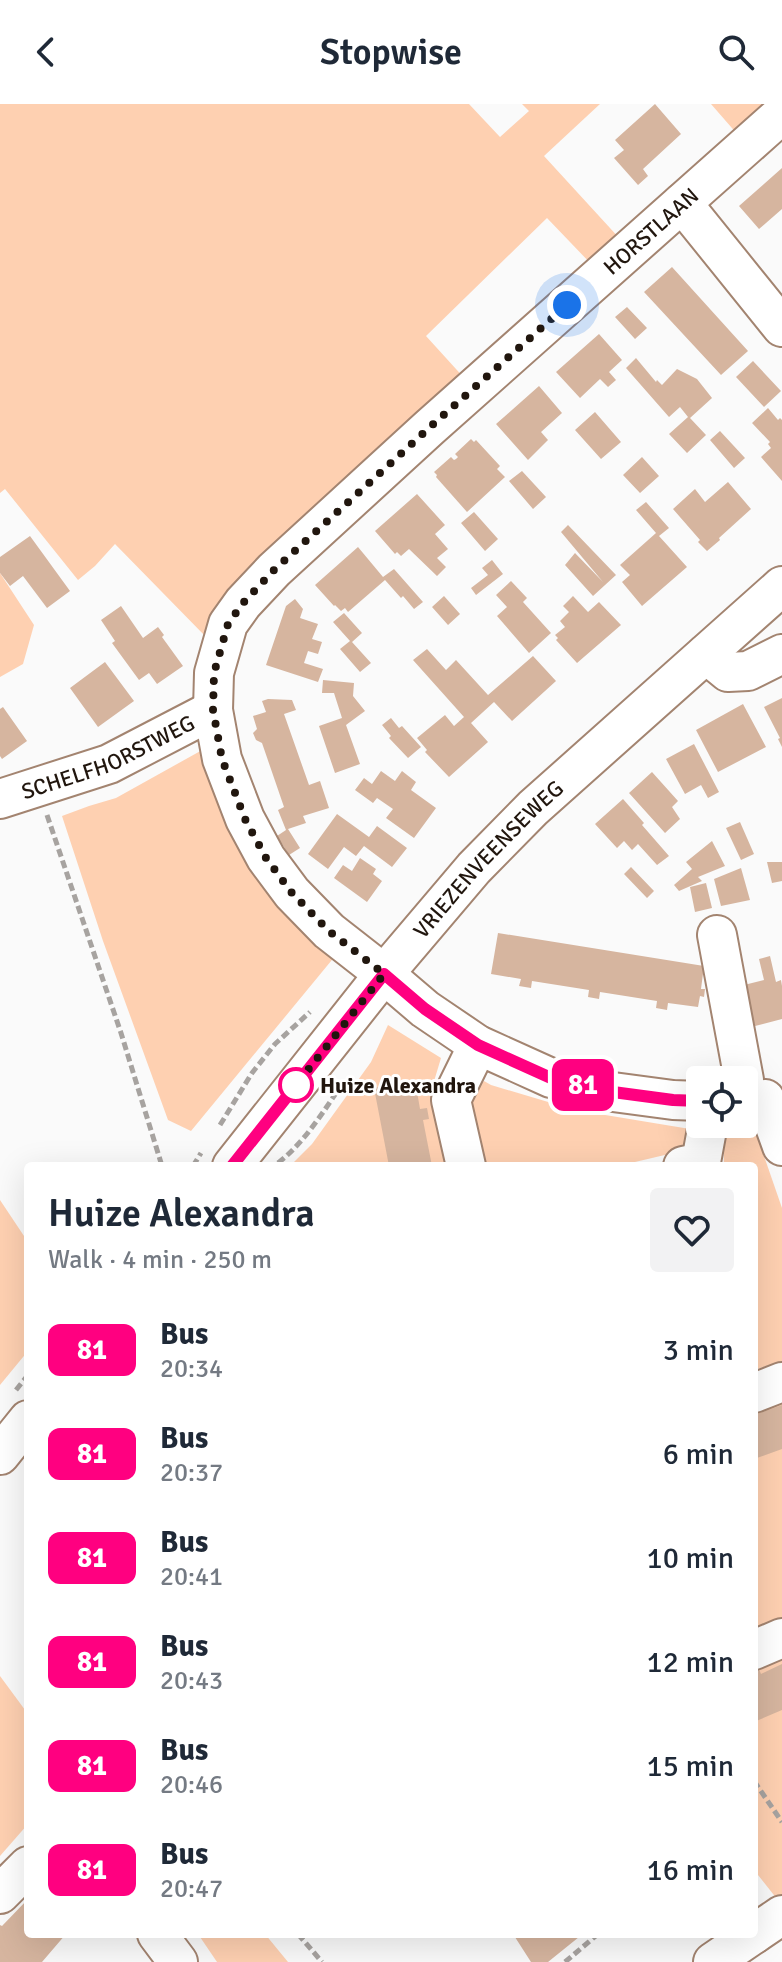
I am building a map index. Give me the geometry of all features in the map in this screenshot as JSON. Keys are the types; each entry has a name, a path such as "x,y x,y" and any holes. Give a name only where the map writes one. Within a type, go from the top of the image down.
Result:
{"street":[{"name":"HORSTLAAN","path":"686,1100 613,1092 551,1078 478,1045 425,1009 329,931 292,893 266,858 245,819 222,759 213,710 214,673 228,624 274,570 782,114"},
{"path":"682,203 778,313"},
{"name":"VRIEZENVEENSEWEG","path":"235,1162 384,974 474,868 533,808 782,586"},
{"path":"706,654 728,672 748,671 782,654"},
{"name":"SCHELFHORSTWEG","path":"0,799 109,764 213,710"},
{"path":"717,935 748,1066"},
{"path":"465,1162 451,1100 478,1045"},
{"path":"758,1101 782,1146"},
{"path":"701,1162 705,1138"},
{"path":"758,1391 782,1382"},
{"path":"0,1455 24,1425"},
{"path":"758,1648 782,1638"},
{"path":"0,1894 24,1870"},
{"path":"758,1931 782,1915"},
{"path":"160,1938 178,1962"},
{"path":"713,1962 748,1938"}],"path":[{"path":"38,788 121,1033 161,1162"},
{"path":"758,1787 782,1822"},
{"path":"301,1938 322,1962"},
{"path":"565,1962 593,1938"}],"shaded area":[{"path":"0,104 469,104 500,137 529,111 522,104 600,104 544,156 621,240 593,266 547,218 426,336 466,380 207,638 115,544 78,580 5,489 0,493"},
{"path":"711,104 773,104 738,135"},
{"path":"0,573 34,625 23,664 0,677"},
{"path":"204,749 336,955 191,1131 168,1120 103,941 62,816 116,798"},
{"path":"388,1025 441,1058 432,1088 448,1162 294,1162 312,1144 371,1062"},
{"path":"484,1081 575,1110 686,1128 688,1138 686,1150 635,1162 478,1162 469,1129 470,1095"},
{"path":"723,1138 758,1138 782,1208 782,1361 758,1369 758,1162 724,1162"},
{"path":"0,1200 24,1236 24,1356 0,1385"},
{"path":"782,1391 782,1619 758,1628 758,1400"},
{"path":"782,1650 782,1896 777,1899 758,1875 758,1660"},
{"path":"0,1676 24,1709 24,1829 0,1856"},
{"path":"201,1938 268,1938 288,1962 217,1962"}],"building":[{"path":"655,104 681,134 643,169 648,176 638,185 614,158 624,150 615,140"},
{"path":"782,168 782,209 759,229 739,206"},
{"path":"672,267 748,351 721,375 644,292"},
{"path":"627,307 647,328 635,339 615,317"},
{"path":"599,334 622,360 609,372 616,380 608,387 600,379 580,398 556,372"},
{"path":"636,358 656,382 662,385 677,369 697,379 712,398 690,418 706,435 687,453 669,434 688,417 680,407 669,417 626,368"},
{"path":"753,361 781,391 764,407 736,377"},
{"path":"539,386 562,413 541,432 548,440 528,460 496,424"},
{"path":"768,408 778,420 782,420 782,481 761,457 771,448 770,442 752,423"},
{"path":"595,412 621,442 601,459 575,430"},
{"path":"720,431 745,458 734,468 710,440"},
{"path":"471,439 476,440 500,466 497,469 505,477 467,512 434,472 451,457 456,459 455,454"},
{"path":"642,457 659,476 640,493 623,475"},
{"path":"522,471 546,497 533,509 509,481"},
{"path":"728,482 751,509 707,551 673,509 695,489 705,502"},
{"path":"417,494 445,525 435,534 448,549 437,558 446,567 437,576 409,549 401,556 397,552 395,554 375,531"},
{"path":"646,502 669,528 659,536 687,567 642,606 622,582 630,575 620,565 656,533 636,510"},
{"path":"474,512 498,539 485,551 461,523"},
{"path":"568,525 616,575 593,596 565,565 575,553 603,582 561,532"},
{"path":"30,536 70,591 47,608 23,576 10,586 0,573 0,557"},
{"path":"358,547 383,577 394,569 423,602 414,609 385,580 348,612 345,608 341,611 334,606 315,585"},
{"path":"492,560 503,574 476,595 471,588 488,575 482,568"},
{"path":"511,581 527,598 523,602 551,633 529,653 497,616 507,607 496,595"},
{"path":"444,596 460,614 448,625 432,607"},
{"path":"573,596 588,612 599,602 621,625 577,663 555,635 565,627 560,621 569,612 563,606"},
{"path":"295,599 303,609 300,618 318,624 312,639 322,642 318,654 308,651 304,663 323,669 318,682 266,665 286,606"},
{"path":"121,606 143,638 158,627 183,666 157,684 149,673 139,680 112,643 115,641 101,620"},
{"path":"344,613 362,633 352,642 371,663 360,672 340,649 350,641 333,622"},
{"path":"427,649 446,670 456,660 488,695 533,656 556,681 512,721 494,702 471,723 488,742 449,777 425,752 427,750 417,738 445,715 454,726 464,717 413,660"},
{"path":"105,662 134,701 98,727 70,688"},
{"path":"323,680 354,683 353,696 365,711 346,725 360,764 335,773 319,726 342,718 334,693 322,693"},
{"path":"782,698 782,747 764,707"},
{"path":"292,700 296,710 284,714 309,785 320,781 329,808 303,816 306,823 288,829 300,848 289,855 277,836 286,830 278,810 284,807 262,743 256,740 253,733 257,729 253,716 266,712 262,701"},
{"path":"743,704 766,747 718,772 696,730"},
{"path":"3,707 27,741 2,759 0,709"},
{"path":"391,718 421,747 408,758 389,738 391,736 382,725"},
{"path":"694,744 719,792 708,798 701,785 685,794 666,759"},
{"path":"381,771 395,781 402,771 416,782 411,790 436,808 414,838 386,818 393,809 377,798 373,803 355,790 364,778 372,784"},
{"path":"652,772 678,801 672,807 680,819 665,833 629,793"},
{"path":"623,799 669,856 657,865 638,844 632,850 624,841 617,848 595,824"},
{"path":"337,814 369,837 377,826 407,848 392,867 364,846 356,856 344,847 328,869 308,854"},
{"path":"740,822 754,854 741,860 726,828"},
{"path":"712,841 725,866 698,877 702,881 679,891 674,885 692,869 686,862"},
{"path":"360,858 376,869 373,874 382,881 367,902 334,878 343,865 352,871"},
{"path":"767,862 782,862 782,881 772,883"},
{"path":"631,867 654,891 647,898 624,874"},
{"path":"741,868 750,900 721,906 714,879"},
{"path":"706,883 712,908 695,912 690,887"},
{"path":"498,933 704,966 701,989 705,989 704,997 700,996 698,1007 668,1003 667,1010 656,1008 657,1001 600,992 599,999 588,997 589,990 532,981 531,988 519,986 521,979 491,974"},
{"path":"770,956 776,982 781,980 782,1019 755,1026 749,1005 742,1007 736,987 764,980 759,959"},
{"path":"415,1080 420,1109 427,1108 429,1119 423,1120 431,1162 388,1162 374,1088"},
{"path":"782,1405 782,1449 758,1458 758,1414"},
{"path":"782,1664 782,1710 758,1720 758,1667 761,1674"},
{"path":"24,1903 24,1938 63,1938 42,1962 0,1962 2,1926"},
{"path":"516,1938 578,1938 548,1962 531,1962"}],"bus line":[{"name":"81","path":"235,1162 384,974 425,1009 478,1045 551,1078 613,1092 686,1100"}],"place":[{"name":"Huize Alexandra","path":"296,1085"}],"route":[{"path":"296,1085 289,1094 384,974 329,931 292,893 266,858 245,819 222,759 213,710 214,673 228,624 274,570 567,305"}]}
